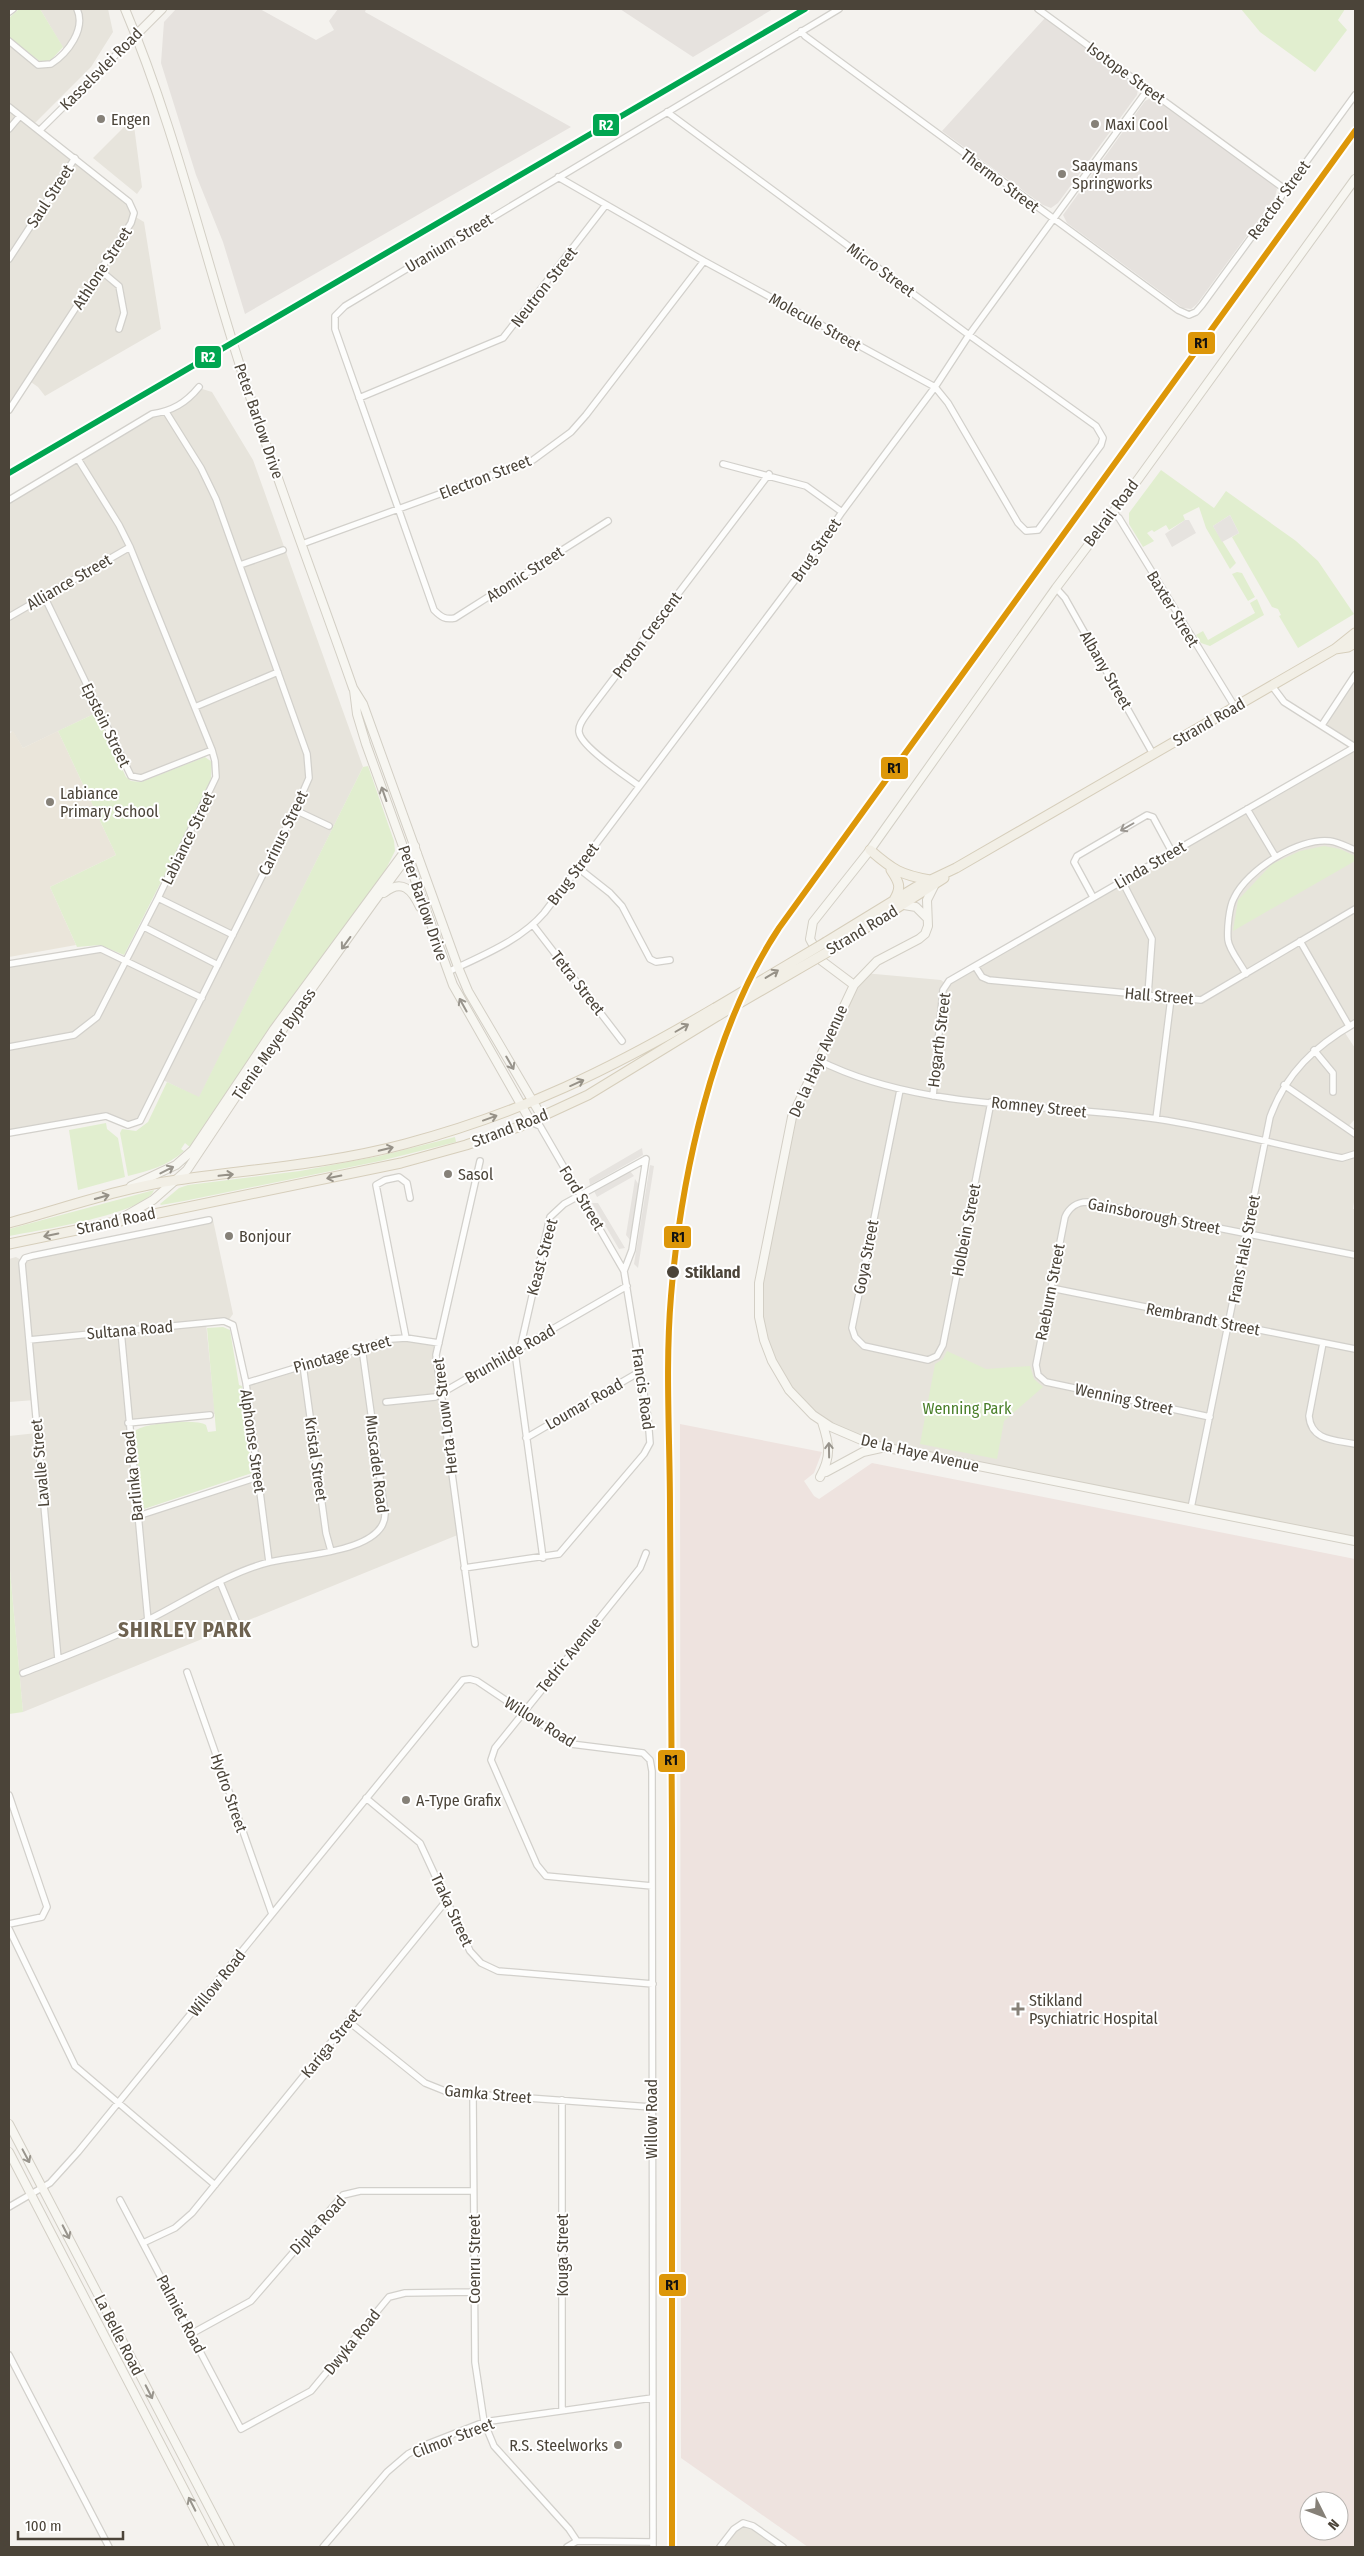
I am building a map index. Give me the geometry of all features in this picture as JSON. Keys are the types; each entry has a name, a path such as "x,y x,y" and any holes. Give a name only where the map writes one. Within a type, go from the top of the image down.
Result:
{"main road":[{"name":"Strand Road","path":"828,946 894,901 932,883 1272,686 1335,649 1355,633"},
{"name":"Strand Road","path":"1335,649 1348,647 1355,643"},
{"path":"870,850 905,876 932,883"},
{"path":"888,865 899,882 900,889 894,901"},
{"name":"Strand Road","path":"9,1244 401,1164 466,1145 531,1122 541,1122 619,1078 717,1012 828,946 904,905 932,883"},
{"name":"Strand Road","path":"9,1223 122,1191 177,1180 268,1170 356,1156 458,1129 533,1102 613,1066 717,1012"}],"street":[{"path":"9,12 13,9"},
{"path":"9,41 38,65 51,64 67,48 79,30 80,19 77,9"},
{"name":"Peter Barlow Drive","path":"125,9 156,92 237,356 302,544 354,688 363,704 458,967 468,990 533,1102 541,1122"},
{"name":"Kasselsvlei Road","path":"40,130 162,9"},
{"name":"Uranium Street","path":"440,616 434,610 335,329 335,316 338,311 839,9"},
{"name":"Isotope Street","path":"1038,9 1286,190"},
{"name":"Thermo Street","path":"801,31 805,36 1052,220 1178,310 1189,315 1196,312 1202,305"},
{"name":"Brug Street","path":"448,972 518,936 533,925 801,572 842,512 934,387 969,335 1148,90"},
{"name":"Reactor Street","path":"1202,305 1355,96"},
{"name":"Athlone Street","path":"9,106 129,202 134,210 131,223 9,410"},
{"name":"Micro Street","path":"667,112 969,335 1096,426 1103,438 1101,445 1041,526 1035,531 1026,531 1018,522"},
{"path":"9,129 20,116"},
{"name":"Saul Street","path":"9,259 75,158"},
{"name":"Molecule Street","path":"558,177 605,206 934,387 948,403 1018,522"},
{"name":"Belrail Road","path":"854,985 822,961 809,933 812,922 870,850 1056,588 1111,512 1139,478 1355,179"},
{"name":"Neutron Street","path":"359,398 503,338 605,206"},
{"name":"Electron Street","path":"302,544 532,460 552,448 586,415 704,261"},
{"path":"100,270 119,286 124,313 119,329"},
{"path":"9,500 152,414 166,412 191,396 199,387"},
{"name":"Carinus Street","path":"9,1133 106,1116 128,1125 138,1123 202,998 307,784 309,765 278,672 208,479 166,412"},
{"name":"Labiance Street","path":"9,1047 66,1038 87,1026 97,1017 144,928 214,783 216,767 212,750 130,547 119,525 78,459"},
{"path":"723,464 768,474 806,486 842,512"},
{"name":"Proton Crescent","path":"639,786 588,746 580,736 579,728 589,711 768,474"},
{"name":"Baxter Street","path":"1111,512 1119,518 1235,707"},
{"name":"Atomic Street","path":"440,616 448,620 455,618 608,521"},
{"name":"Alliance Street","path":"9,617 130,547"},
{"path":"240,565 282,550"},
{"name":"Albany Street","path":"1056,588 1065,598 1153,754"},
{"name":"Epstein Street","path":"44,596 131,776 141,778 212,750"},
{"path":"195,707 278,672"},
{"path":"1322,725 1355,675"},
{"path":"1272,686 1284,702 1355,747"},
{"name":"Peter Barlow Drive","path":"354,688 357,714 366,744 448,972 470,1017 531,1122"},
{"name":"Linda Street","path":"946,984 1093,897 1355,747"},
{"path":"1247,809 1275,856"},
{"path":"295,810 329,826"},
{"path":"1093,897 1074,862 1077,856 1147,815 1153,817 1172,852"},
{"path":"1246,974 1228,942 1232,902 1245,885 1275,856 1322,841 1337,842 1355,850"},
{"path":"406,854 416,849"},
{"name":"Tienie Meyer Bypass","path":"117,1221 153,1200 187,1170 406,854"},
{"name":"Tienie Meyer Bypass","path":"122,1191 176,1165 193,1150 274,1028 406,854"},
{"path":"577,868 610,893 622,906 650,959 656,962 670,960"},
{"path":"1122,881 1152,939 1148,996"},
{"name":"De la Haye Avenue","path":"932,883 927,900 928,926 922,937 877,961 854,985 792,1117 758,1294 761,1328 774,1366 797,1399 822,1422 850,1437 885,1447 1355,1541"},
{"path":"373,903 392,887 405,887 413,892 429,921"},
{"path":"158,898 233,935"},
{"path":"904,905 916,907 927,918"},
{"name":"Hall Street","path":"975,966 982,976 989,980 1200,1000 1355,909"},
{"name":"Tetra Street","path":"533,925 622,1041"},
{"path":"144,928 218,965"},
{"path":"1300,941 1349,1026"},
{"path":"9,964 97,949 127,961 202,998"},
{"name":"Hogarth Street","path":"933,1096 946,984"},
{"path":"1156,1119 1171,998"},
{"name":"Frans Hals Street","path":"1192,1508 1264,1141 1274,1106 1284,1085 1314,1050 1355,1023"},
{"path":"1314,1050 1333,1073 1333,1092"},
{"name":"Romney Street","path":"818,1060 850,1074 900,1090 933,1096 1156,1119 1342,1158 1355,1154"},
{"path":"1284,1085 1355,1134"},
{"name":"Goya Street","path":"900,1090 852,1328 855,1337 864,1346 928,1360 937,1356"},
{"name":"Holbein Street","path":"937,1356 943,1345 991,1102"},
{"name":"Ford Street","path":"541,1122 580,1195 624,1270"},
{"name":"Keast Street","path":"543,1558 526,1438 518,1350 550,1217 558,1209 580,1195 646,1159 632,1250 624,1270"},
{"name":"Herta Louw Street","path":"475,1644 436,1355 480,1161"},
{"path":"406,1338 376,1185 385,1180 399,1177 407,1183 410,1198"},
{"name":"Gainsborough Street","path":"1071,1208 1079,1203 1087,1202 1355,1255"},
{"name":"Raeburn Street","path":"1040,1377 1036,1365 1065,1217 1071,1208"},
{"name":"Lavalle Street","path":"58,1659 22,1267 27,1257 209,1220"},
{"name":"Francis Road","path":"464,1568 555,1556 564,1550 648,1447 650,1431 624,1270"},
{"name":"Brunhilde Road","path":"386,1402 435,1397 627,1286"},
{"name":"Rembrandt Street","path":"1051,1288 1355,1349"},
{"name":"Sultana Road","path":"29,1340 224,1321 230,1323"},
{"name":"Alphonse Street","path":"230,1323 236,1331 246,1383 269,1562"},
{"name":"Barlinka Road","path":"121,1331 128,1423 148,1620"},
{"name":"Pinotage Street","path":"246,1383 391,1339 406,1338 439,1343"},
{"path":"1322,1343 1309,1416 1310,1426 1320,1436 1355,1444"},
{"name":"Muscadel Road","path":"23,1673 148,1620 220,1582 269,1562 331,1552 378,1534 385,1520 362,1348"},
{"name":"Kristal Street","path":"303,1366 326,1533 331,1552"},
{"name":"Loumar Road","path":"526,1438 641,1371"},
{"name":"Wenning Street","path":"1040,1377 1046,1382 1210,1417"},
{"path":"128,1423 210,1416"},
{"path":"822,1422 828,1439 830,1455 823,1475 862,1452 885,1447"},
{"path":"138,1516 258,1478"},
{"name":"Tedric Avenue","path":"646,1553 640,1568 495,1748 491,1760 539,1869 549,1878 652,1886"},
{"path":"220,1582 236,1621"},
{"name":"Hydro Street","path":"187,1672 272,1914"},
{"name":"Willow Road","path":"9,2207 42,2190 78,2152 116,2103 463,1680 470,1679 477,1682 571,1744 639,1752 648,1757 652,1771 652,2545"},
{"path":"9,1795 46,1907 42,1916 9,1924"},
{"name":"Traka Street","path":"366,1798 420,1843 446,1901 474,1956 481,1963 494,1969 652,1984"},
{"name":"Kariga Street","path":"143,2243 186,2220 446,1901"},
{"path":"9,1929 70,2058 85,2077 215,2185"},
{"name":"Gamka Street","path":"348,2021 425,2083 445,2091 651,2107"},
{"name":"Coenru Street","path":"473,2094 475,2362 484,2422 494,2446 569,2528 577,2541"},
{"name":"Kouga Street","path":"562,2100 562,2410"},
{"name":"La Belle Road","path":"9,2124 230,2547"},
{"name":"La Belle Road","path":"9,2152 30,2196 214,2547"},
{"name":"Dipka Road","path":"191,2334 251,2301 333,2204 343,2195 360,2191 474,2191"},
{"name":"Palmiet Road","path":"120,2200 241,2429"},
{"name":"Dwyka Road","path":"241,2429 311,2391 389,2297 405,2293 473,2292"},
{"path":"9,2355 109,2547"},
{"name":"Cilmor Street","path":"323,2547 396,2463 425,2445 484,2422 652,2398"},
{"path":"720,2547 734,2529 743,2523 753,2526 783,2547"},
{"path":"567,2547 577,2541 652,2545"}],"shaded area":[{"path":"40,9 108,9 113,32 91,67 34,124 129,201 134,216 144,222 161,329 45,396 38,387 28,380 9,409 9,42 44,66 65,51"},
{"path":"176,9 260,9 316,40 334,30 329,21 338,9 366,9 365,12 571,127 245,314 223,242 196,175 161,63 164,22"},
{"path":"620,9 773,9 693,57"},
{"path":"1045,18 1136,84 1138,89 1137,95 1058,203 1051,208 1043,205 942,131"},
{"path":"1151,98 1156,99 1273,183 1277,189 1275,197 1197,304 1191,309 1183,308 1067,223 1063,215 1145,101"},
{"path":"133,118 142,187 137,194 93,158"},
{"path":"199,388 212,392 253,460 363,767 199,1098 161,1079 140,1120 132,1125 112,1117 9,1132 9,964 97,949 127,960 215,783 212,750 134,778 100,711 23,748 13,732 9,731 9,501 152,415 167,412"},
{"path":"1230,515 1239,533 1222,542 1213,526"},
{"path":"1185,520 1189,520 1196,533 1172,547 1165,534"},
{"path":"1355,675 1355,747 1322,725"},
{"name":"Labiance Primary School","path":"13,731 23,748 58,731 116,855 50,887 76,945 9,957 9,734"},
{"path":"1355,747 1355,1022 1343,1030 1355,1048 1355,1119 1347,1128 1355,1133 1355,1195 1353,1209 1355,1209 1355,1540 850,1436 800,1401 772,1361 759,1305 793,1117 864,973 941,980 946,984"},
{"path":"642,1148 643,1155 590,1185 589,1179"},
{"path":"650,1165 654,1166 638,1268 634,1264"},
{"path":"630,1171 634,1176 597,1197 594,1191"},
{"path":"635,1179 639,1185 630,1240 626,1235"},
{"path":"592,1203 598,1203 625,1248 619,1249"},
{"path":"213,1220 233,1314 228,1321 206,1323 215,1414 128,1422 138,1515 258,1477 246,1382 390,1338 440,1343 437,1355 460,1534 23,1712 9,1560 9,1436 37,1433 35,1400 9,1402 9,1259 16,1257 23,1261 27,1258"},
{"name":"Stikland Psychiatric Hospital","path":"680,1424 822,1452 814,1473 804,1481 814,1496 819,1499 872,1463 1355,1559 1355,2547 808,2547 681,2458"},
{"path":"743,2522 784,2547 719,2547"}],"green space":[{"path":"19,9 40,9 63,47 51,60 42,63 9,37 9,18"},
{"path":"1241,9 1345,9 1338,20 1347,30 1315,72 1260,32"},
{"path":"1161,470 1214,508 1226,491 1296,541 1318,561 1354,614 1298,648 1279,616 1281,615 1278,609 1272,607 1232,537 1239,533 1230,515 1213,526 1236,563 1230,569 1206,528 1199,507 1183,515 1185,520 1169,530 1166,525 1154,532 1152,530 1147,533 1154,541 1143,547 1129,524 1129,513"},
{"path":"1242,573 1255,597 1248,601 1232,574"},
{"path":"1257,599 1264,615 1210,646 1201,643 1196,635 1203,631 1208,640 1255,613 1250,603"},
{"path":"96,713 126,777 131,781 141,782 205,757 212,762 211,778 207,791 124,955 100,945 77,947 50,887 116,855 58,731"},
{"path":"368,766 394,841 395,851 385,871 264,1038 191,1148 185,1143 181,1149 184,1151 171,1161 150,1170 128,1176 120,1133 122,1129 136,1131 148,1122 167,1082 199,1097 363,767"},
{"path":"1324,846 1340,849 1355,856 1355,861 1233,931 1238,900 1272,864 1300,851"},
{"path":"106,1123 107,1129 118,1138 125,1177 78,1190 69,1130"},
{"path":"455,1137 456,1142 380,1161 184,1201 160,1204 179,1188 188,1185 300,1171 380,1156"},
{"path":"154,1190 147,1199 132,1207 111,1214 64,1226 9,1236 9,1229"},
{"path":"223,1327 230,1330 239,1385 242,1386 252,1473 144,1509 140,1505 135,1431 158,1424 192,1422 206,1425 208,1432 216,1431 207,1328"},
{"name":"Wenning Park","path":"947,1351 986,1369 1030,1366 1034,1379 1043,1387 1004,1421 997,1459 920,1444 935,1364 943,1359"},
{"path":"9,1560 23,1712 9,1714"}],"transit line":[{"name":"R2","path":"9,473 805,9"},
{"name":"R1","path":"672,2547 672,1921 668,1349 676,1250 692,1154 704,1105 718,1057 735,1011 756,968 779,928 1355,131"}],"place":[{"name":"Engen","path":"101,119"},
{"name":"Maxi Cool","path":"1095,124"},
{"name":"Saaymans Springworks","path":"1062,174"},
{"name":"Labiance Primary School","path":"50,802"},
{"name":"Sasol","path":"448,1174"},
{"name":"Bonjour","path":"229,1236"},
{"name":"Stikland","path":"673,1272"},
{"name":"A-Type Grafix","path":"406,1800"},
{"name":"Stikland Psychiatric Hospital","path":"1018,2009"},
{"name":"R.S. Steelworks","path":"618,2445"}],"district":[{"name":"SHIRLEY PARK","path":"185,1630"}]}
